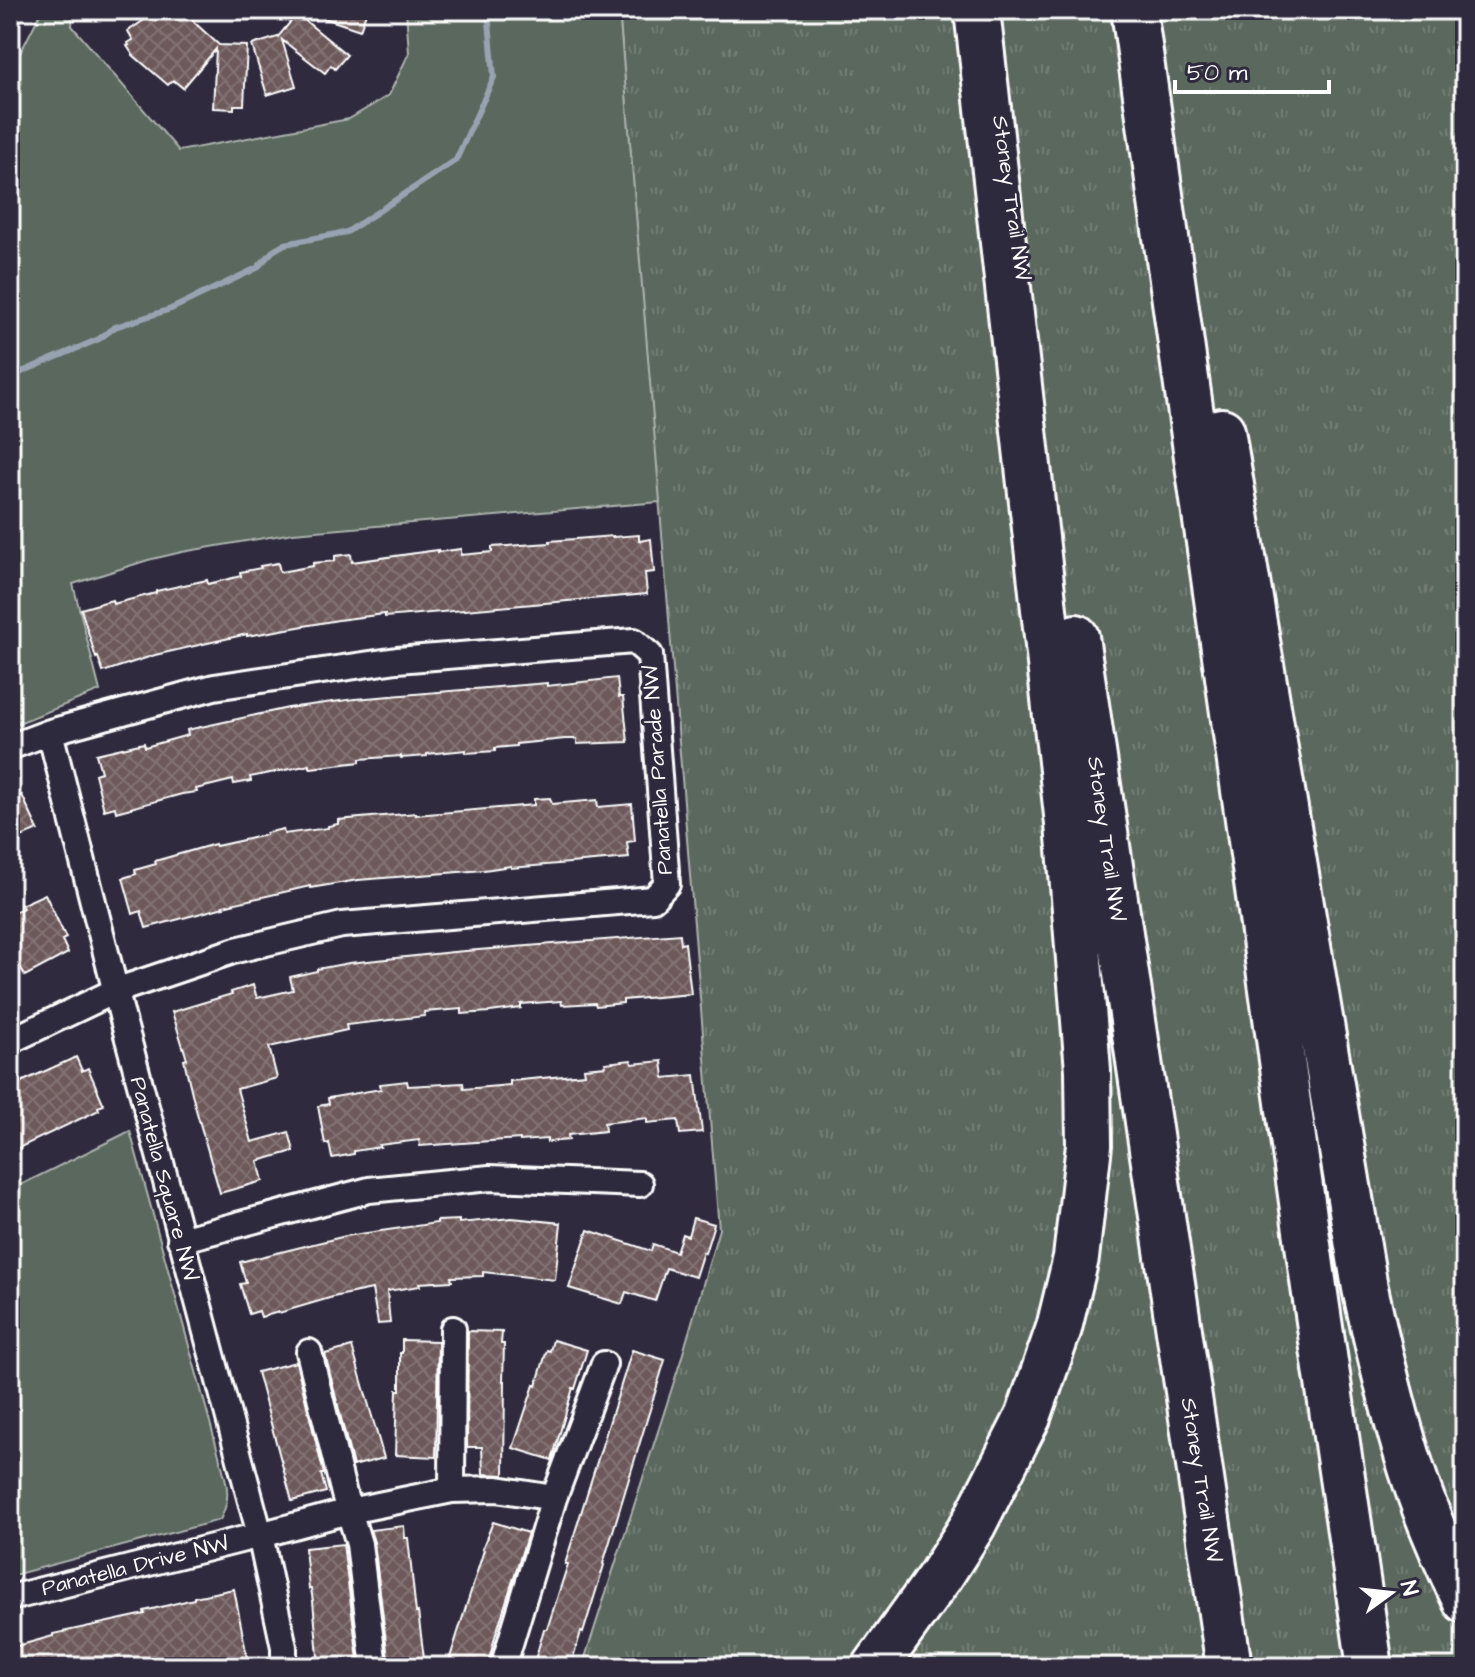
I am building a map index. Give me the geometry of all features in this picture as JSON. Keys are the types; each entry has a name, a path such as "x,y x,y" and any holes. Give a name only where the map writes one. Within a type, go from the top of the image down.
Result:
{"highway":[{"path":"875,1667 973,1525 1028,1417 1059,1328 1076,1258 1089,1145 1088,1070 1068,824 980,10"},
{"name":"Stoney Trail NW","path":"980,10 1229,1667"},
{"path":"1134,10 1370,1667"},
{"path":"1140,10 1229,471 1365,1288 1386,1383 1418,1491 1465,1600"},
{"path":"1314,1287 1363,1482 1394,1667"}],"street":[{"name":"Panatella Parade NW","path":"10,1041 115,991 236,950 342,925 653,899 667,884 650,655 634,641 397,660 214,687 50,732"},
{"path":"10,747 50,732"},
{"name":"Panatella Square NW","path":"50,732 180,1240 260,1535 284,1647 284,1667"},
{"path":"180,1240 369,1190 490,1178 640,1184"},
{"path":"452,1490 453,1329"},
{"path":"309,1352 359,1544 374,1667"},
{"path":"503,1667 554,1498 604,1364"},
{"name":"Panatella Drive NW","path":"10,1598 349,1511 452,1490 497,1489 554,1498"}],"green space":[{"path":"42,10 73,10 72,26 179,151 349,119 389,95 409,53 406,10 619,10 660,502 293,533 182,552 73,584 100,691 11,726 10,73"},
{"path":"619,10 1465,10 1465,1667 582,1667 681,1360 719,1229"},
{"path":"130,1131 225,1477 226,1504 220,1520 10,1576 10,1190"}],"building":[{"path":"159,10 186,10 219,45 247,46 244,105 234,105 234,109 213,108 216,49 183,88 173,80 168,85 133,55 127,46 133,40 128,31"},
{"path":"310,10 367,10 360,30 309,13"},
{"path":"297,14 347,55 335,69 331,65 325,73 282,40 296,86 267,95 252,45 278,37"},
{"path":"639,535 639,541 651,539 654,572 645,573 647,594 338,620 247,634 155,655 103,672 81,609 207,580 208,584 278,563 280,572 335,561 335,556 351,554 352,562 438,550 461,549 461,555 492,552 492,547"},
{"path":"617,678 619,697 623,697 628,742 577,744 577,739 565,739 516,744 495,748 495,751 466,753 466,750 427,756 360,759 360,762 310,768 310,765 250,777 251,781 234,784 233,780 116,812 115,807 104,810 95,774 101,772 96,754 144,743 145,747 188,735 187,730 288,708 355,699"},
{"path":"22,795 38,830 14,840 10,831 10,800"},
{"path":"550,798 552,804 597,800 598,807 632,804 635,841 627,842 629,858 310,886 146,928 141,911 133,914 123,878 136,874 135,870 156,864 155,861 283,829 284,834 328,828 338,824 338,820 534,805 534,799"},
{"path":"45,894 66,938 62,940 68,953 25,976 16,958 10,961 10,914"},
{"path":"680,934 681,944 685,943 691,994 623,1000 623,1003 596,1006 595,1003 562,1005 561,1001 521,1004 521,1008 490,1012 462,1014 462,1009 424,1012 425,1016 346,1025 347,1030 269,1047 277,1078 237,1089 252,1142 289,1132 294,1151 258,1161 263,1181 220,1193 195,1106 184,1060 187,1059 172,1012 253,985 257,998 293,990 290,977 349,963"},
{"path":"76,1057 82,1071 88,1068 104,1105 10,1152 10,1087"},
{"path":"631,1060 632,1064 662,1061 664,1078 695,1075 702,1132 680,1134 678,1120 647,1123 647,1118 604,1123 605,1131 568,1135 569,1140 547,1142 547,1139 520,1139 420,1146 419,1140 379,1145 332,1158 329,1143 325,1144 318,1106 329,1104 328,1098 381,1089 380,1084 407,1081 408,1086 463,1083 464,1089 510,1085 510,1081 585,1074 584,1068"},
{"path":"512,1218 561,1223 555,1280 483,1272 483,1276 451,1277 452,1281 419,1283 420,1286 387,1291 390,1323 378,1324 372,1289 261,1317 259,1311 249,1314 240,1284 246,1283 240,1262 346,1236 437,1221 459,1220 459,1223"},
{"path":"693,1218 714,1224 695,1277 666,1268 655,1301 626,1292 622,1304 569,1288 588,1230 651,1251 653,1244 676,1252 682,1234 688,1236"},
{"path":"468,1331 502,1332 504,1475 483,1474 482,1447 467,1447"},
{"path":"402,1340 438,1341 436,1457 395,1455"},
{"path":"553,1340 587,1350 552,1460 513,1448"},
{"path":"352,1347 384,1458 353,1466 325,1354"},
{"path":"632,1350 665,1360 583,1633 570,1667 533,1667 568,1564 565,1564"},
{"path":"296,1362 326,1492 292,1501 257,1372"},
{"path":"493,1522 528,1533 488,1664 487,1667 447,1667 482,1549"},
{"path":"404,1526 425,1666 389,1667 370,1530"},
{"path":"343,1544 359,1667 319,1667 305,1548"},
{"path":"234,1589 249,1667 109,1667 109,1663 94,1667 10,1667 10,1648 53,1634 145,1614 144,1611"}],"waterway":[{"path":"10,377 99,339 115,327 171,309 257,268 273,251 285,244 347,232 456,160 494,77 488,10"}]}
